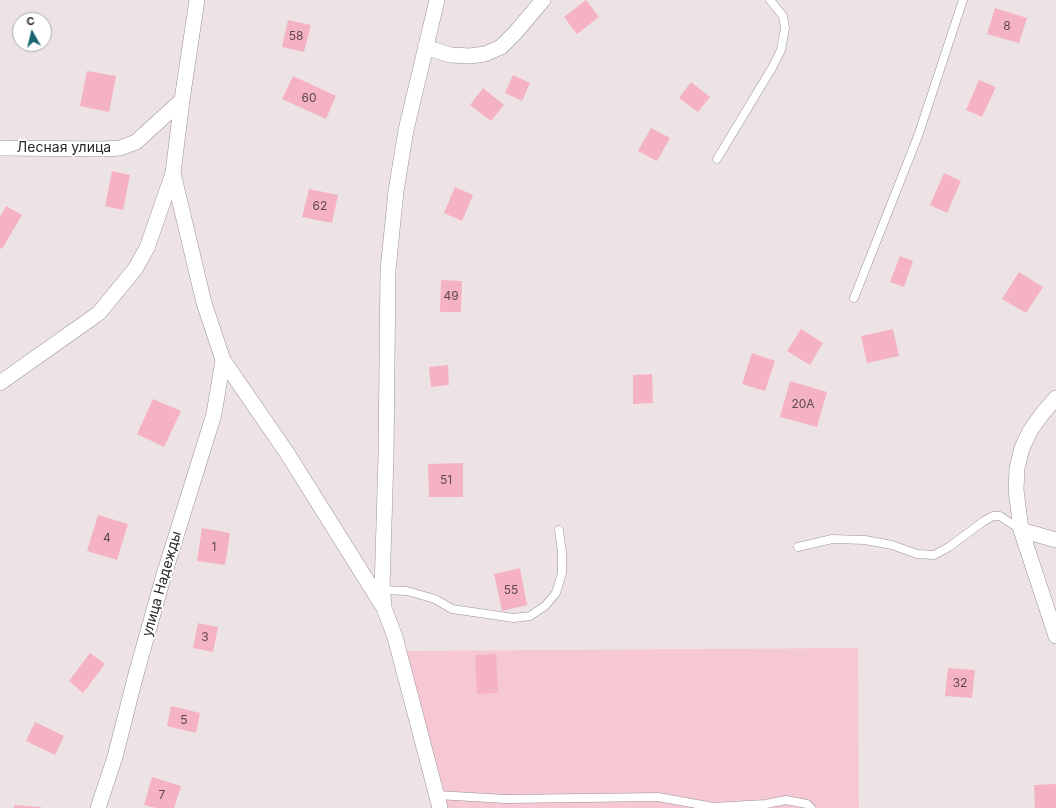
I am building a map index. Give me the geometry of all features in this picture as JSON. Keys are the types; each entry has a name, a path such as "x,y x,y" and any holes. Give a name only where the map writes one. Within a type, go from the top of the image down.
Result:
{"street":[{"path":"0,383 99,313 135,269 147,248 173,173 197,0"},
{"path":"384,608 382,590 386,456 388,270 396,191 406,130 437,0"},
{"path":"425,47 450,55 470,56 485,54 500,47 515,33 544,0"},
{"name":"Лесная улица","path":"0,148 120,148 136,142 182,100"},
{"path":"173,173 204,303 223,360 287,453 384,608 395,637 438,801"},
{"name":"улица Надежды","path":"98,808 115,757 163,578 214,414 223,360"},
{"path":"1056,398 1030,431 1022,448 1017,468 1016,490 1021,530 1056,636"},
{"path":"1021,530 1056,540"}],"lane":[{"path":"717,159 772,68 781,50 785,28 783,16 770,0"},
{"path":"854,298 918,136 963,0"},
{"path":"798,547 832,538 866,540 892,545 917,554 934,555 993,516 1000,516 1021,530"},
{"path":"382,590 407,591 435,599 452,609 514,618 530,616 545,606 556,593 562,573 562,552 559,530"},
{"path":"438,801 658,797 713,807 766,804 786,800 807,804 811,808"}],"shaded area":[{"path":"858,648 859,808 444,808 403,651"}],"building":[{"path":"586,0 599,17 577,34 564,17"},
{"path":"995,8 1027,18 1019,43 987,34"},
{"path":"288,20 311,25 304,52 282,47"},
{"path":"87,71 116,76 109,112 80,106"},
{"path":"513,75 530,83 522,101 505,93"},
{"path":"293,76 336,96 326,119 282,99"},
{"path":"979,80 996,87 982,117 966,110"},
{"path":"691,82 710,97 698,112 679,98"},
{"path":"483,88 504,105 491,121 470,105"},
{"path":"651,128 670,138 657,161 638,151"},
{"path":"112,171 130,175 123,210 105,206"},
{"path":"944,173 961,181 947,213 930,205"},
{"path":"455,187 473,195 462,221 444,213"},
{"path":"309,189 338,195 332,223 302,217"},
{"path":"6,206 22,215 2,249 0,248 0,217"},
{"path":"900,256 913,261 904,287 890,282"},
{"path":"1019,272 1043,287 1026,313 1002,299"},
{"path":"441,280 462,281 461,312 440,312"},
{"path":"801,329 823,343 810,365 787,351"},
{"path":"893,329 899,356 867,363 861,336"},
{"path":"752,353 775,361 765,391 742,384"},
{"path":"448,365 449,385 431,387 429,367"},
{"path":"652,374 653,403 633,404 633,375"},
{"path":"790,381 827,392 817,427 780,417"},
{"path":"153,399 181,411 164,447 137,434"},
{"path":"463,463 463,497 429,497 428,464"},
{"path":"98,515 128,524 117,560 87,551"},
{"path":"202,528 230,533 225,565 197,561"},
{"path":"520,568 527,605 502,611 494,574"},
{"path":"198,623 218,627 213,652 193,648"},
{"path":"90,653 105,664 83,693 69,681"},
{"path":"496,654 498,693 477,694 475,655"},
{"path":"948,668 975,670 972,698 945,696"},
{"path":"171,706 200,713 196,733 167,726"},
{"path":"35,722 64,736 55,755 26,741"},
{"path":"152,777 181,786 174,808 156,808 144,805"},
{"path":"1056,784 1056,808 1035,808 1034,785"},
{"path":"14,805 41,807 41,808 14,808"}]}
